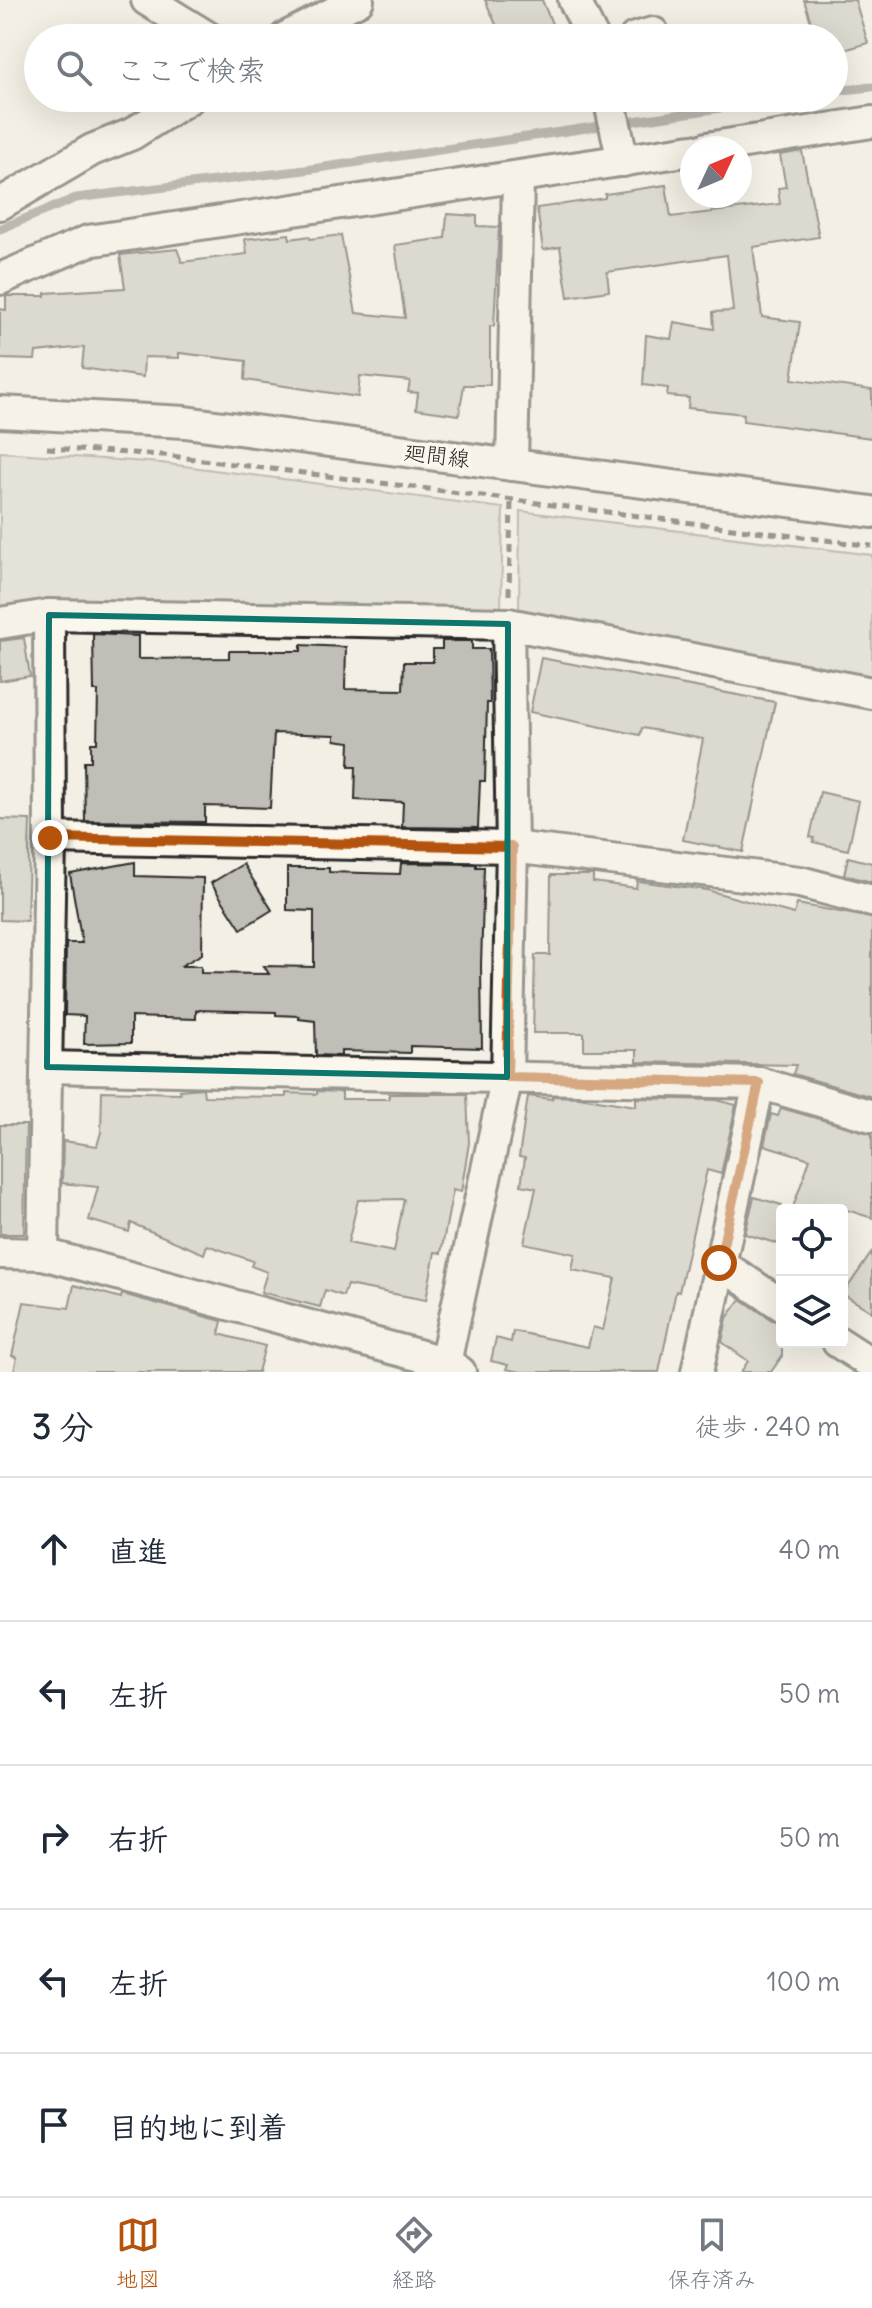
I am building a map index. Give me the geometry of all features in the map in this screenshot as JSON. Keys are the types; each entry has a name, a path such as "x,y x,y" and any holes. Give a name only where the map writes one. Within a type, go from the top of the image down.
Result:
{"street":[{"path":"147,0 186,24"},
{"path":"312,24 358,0"},
{"path":"574,0 586,24"},
{"path":"0,204 92,150 132,134 167,112"},
{"path":"752,141 872,122"},
{"path":"0,279 88,241 518,178 616,127 680,146"},
{"path":"512,465 518,178"},
{"name":"廻間線","path":"0,412 185,422 872,512"},
{"path":"43,1254 50,838 49,615"},
{"path":"0,623 49,615 508,624 872,693"},
{"path":"0,1253 43,1254 450,1369 507,1077 512,847 508,624"},
{"path":"50,838 512,847 800,882 872,901"},
{"path":"47,1067 759,1083 872,1116"},
{"path":"697,1372 759,1083"},
{"path":"719,1263 776,1301"},
{"path":"847,1348 872,1364"}],"path":[{"path":"44,448 163,455 872,546"},
{"path":"508,624 511,500"}],"highlighted area":[{"path":"49,615 508,624 507,1077 47,1067"}],"shaded area":[{"path":"0,452 161,463 503,508 501,608 48,601 0,608"},
{"path":"520,511 872,555 872,679 519,609"}],"building":[{"path":"485,0 542,0 552,24 496,24"},
{"path":"804,0 855,0 868,43 848,49 848,24 812,24"},
{"path":"802,151 819,237 753,247 762,317 800,322 792,379 872,390 872,438 743,421 744,414 688,408 689,398 667,396 668,388 643,385 646,335 671,339 674,322 714,329 713,312 733,311 727,255 607,272 609,291 568,297 560,247 543,250 537,208 605,198 605,194 666,185 671,217 780,204 778,188 786,187 780,155"},
{"path":"447,214 477,216 477,226 499,227 494,326 490,326 490,385 464,385 459,415 416,409 418,393 408,392 410,381 360,376 358,397 245,380 246,361 179,353 179,358 144,357 143,377 82,368 84,347 36,352 35,360 0,359 0,309 6,310 6,296 45,296 45,293 125,288 120,255 177,249 182,262 247,254 245,239 289,234 290,239 341,235 356,313 405,318 395,245 445,238"},
{"path":"93,634 138,636 138,659 229,658 229,651 301,651 301,645 346,647 345,689 403,690 404,662 433,662 433,649 442,649 442,641 472,641 472,649 489,649 490,703 487,703 485,781 480,781 478,828 402,827 403,802 355,800 356,766 349,766 350,742 335,740 335,735 274,733 270,808 205,806 205,822 85,821 84,761 91,761 91,743 97,743 98,691 94,691"},
{"path":"24,638 30,676 0,681 0,641"},
{"path":"541,658 775,702 743,852 683,840 703,739 642,728 640,735 530,712"},
{"path":"820,792 859,801 848,850 813,842 814,838 810,837"},
{"path":"0,819 30,820 27,921 0,920"},
{"path":"848,857 872,863 872,882 844,875"},
{"path":"135,862 135,876 203,878 202,954 181,966 201,966 201,973 269,974 264,966 314,967 314,911 287,910 287,868 400,874 401,863 476,864 476,867 484,867 482,1048 410,1046 410,1053 341,1051 341,1056 316,1055 315,1021 299,1019 299,1016 276,1015 276,1012 196,1010 196,1019 131,1017 131,1043 84,1044 85,1016 65,1015 66,943 82,943 70,874"},
{"path":"243,864 272,910 241,929 211,883"},
{"path":"551,875 593,875 593,882 636,888 637,881 707,890 794,914 797,904 872,918 872,1097 793,1074 796,1065 637,1062 637,1050 584,1050 584,1033 533,1033 535,955 550,955"},
{"path":"203,1088 204,1096 286,1097 286,1093 342,1092 342,1099 389,1099 389,1094 467,1094 469,1143 461,1192 453,1190 441,1253 435,1252 426,1300 347,1285 343,1296 325,1290 320,1307 261,1292 267,1272 251,1266 253,1261 207,1245 204,1254 131,1223 129,1232 89,1220 98,1187 62,1183 63,1141 97,1146 101,1132 102,1091 180,1093 179,1090","holes":["404,1199 394,1252 348,1243 358,1200"]},
{"path":"528,1096 552,1099 552,1096 579,1097 636,1106 636,1098 717,1100 736,1105 721,1174 707,1170 659,1372 521,1372 491,1361 496,1338 511,1342 513,1331 588,1347 593,1327 603,1330 615,1278 572,1270 575,1254 524,1243 536,1188 521,1185 525,1158 519,1157"},
{"path":"781,1108 872,1134 872,1218 848,1210 848,1204 794,1204 810,1159 764,1145 771,1114 778,1116"},
{"path":"0,1125 26,1125 24,1234 0,1234"},
{"path":"754,1197 778,1204 776,1204 776,1243 745,1234"},
{"path":"872,1252 872,1312 848,1297 848,1287"},
{"path":"74,1285 121,1298 122,1294 222,1321 219,1334 265,1346 258,1372 14,1372 17,1357 12,1356 24,1302 69,1308"},
{"path":"741,1299 776,1321 776,1348 782,1348 782,1356 771,1372 741,1372 748,1361 722,1342 727,1318"}],"waterway":[{"path":"848,90 872,87"},
{"path":"0,229 76,198 305,170 694,112"}],"route":[{"path":"50,838 512,847 507,1077 759,1083 719,1263"}]}
